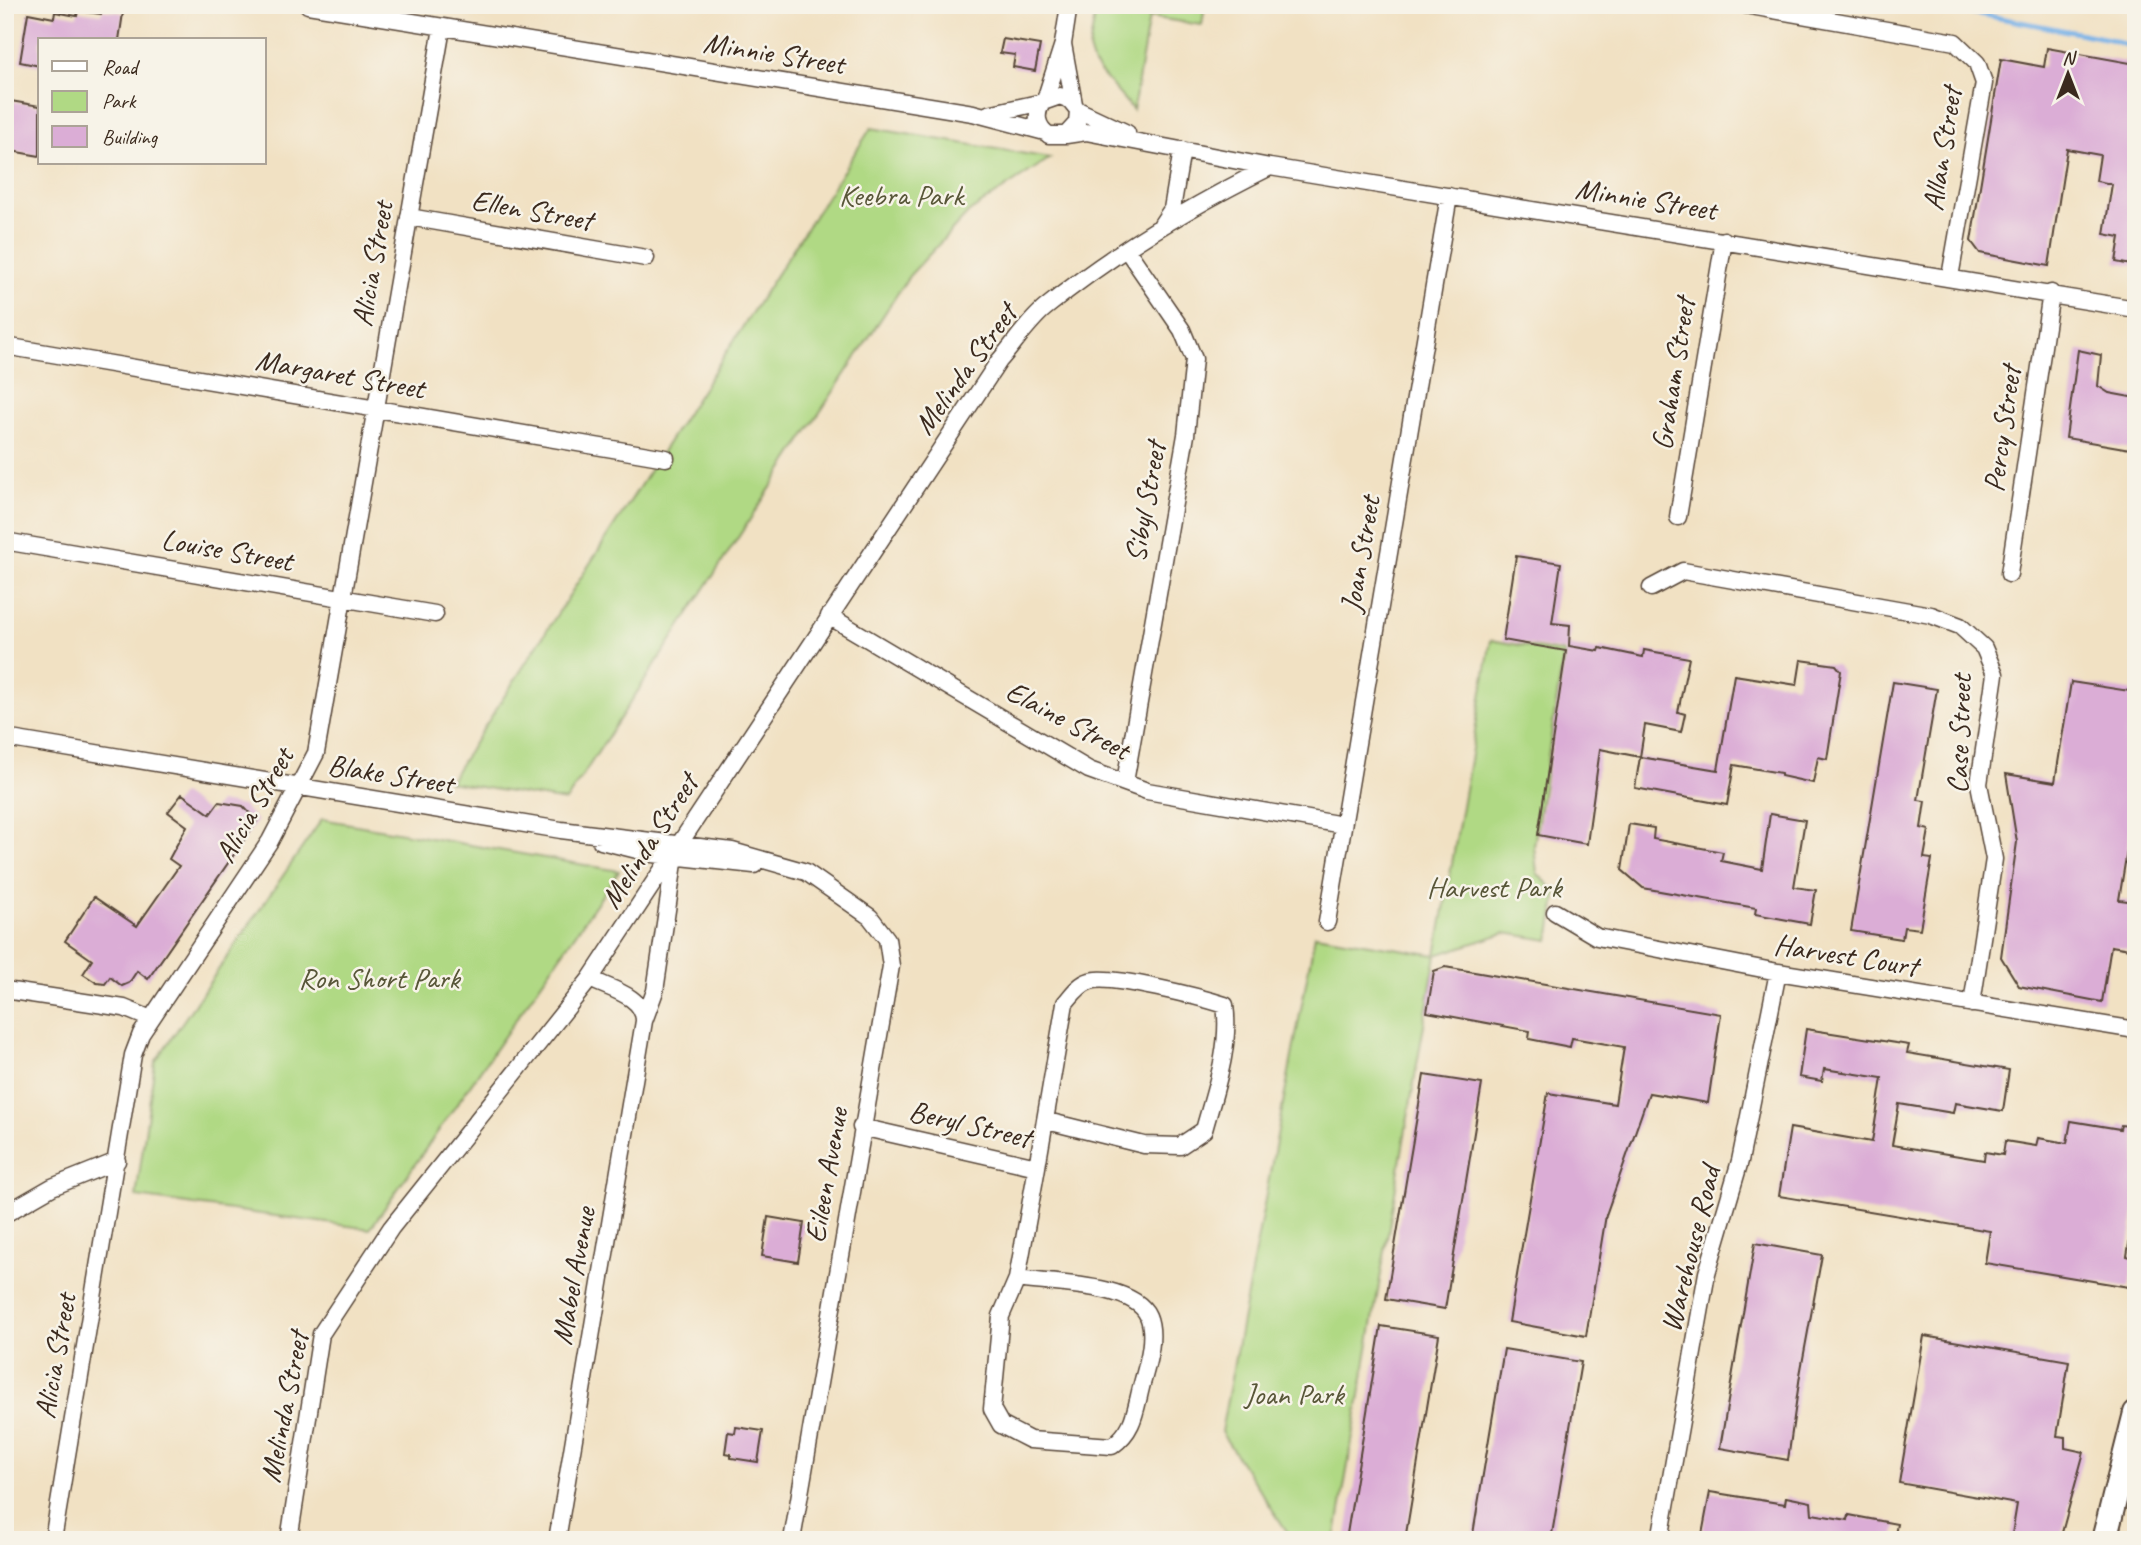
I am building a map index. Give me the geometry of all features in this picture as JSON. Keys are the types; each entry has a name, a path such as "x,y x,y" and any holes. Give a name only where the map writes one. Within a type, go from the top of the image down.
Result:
{"main road":[{"path":"2104,1540 2136,1413"}],"street":[{"name":"Minnie Street","path":"309,5 982,115 1045,132"},
{"path":"1063,44 1077,123 1066,135 1055,136 1045,132 1037,117 1063,44 1069,5"},
{"name":"Allan Street","path":"1745,5 1955,42 1977,63 1984,83 1950,277"},
{"name":"Alicia Street","path":"53,1540 133,1055 151,1019 270,841 301,788 316,753 442,28"},
{"path":"1044,101 1060,96 1076,107"},
{"name":"Minnie Street","path":"982,115 1044,101"},
{"name":"Minnie Street","path":"1076,107 1149,144"},
{"name":"Minnie Street","path":"1066,135 1084,131 1270,167 2136,309"},
{"name":"Melinda Street","path":"1158,228 1172,209 1182,150"},
{"name":"Melinda Street","path":"289,1540 321,1334 391,1228 590,979 999,361 1043,309 1158,228 1270,167"},
{"name":"Joan Street","path":"1326,922 1449,196"},
{"name":"Ellen Street","path":"409,217 646,258"},
{"name":"Graham Street","path":"1678,517 1724,240"},
{"name":"Sibyl Street","path":"1125,782 1186,435 1194,359 1182,330 1126,250"},
{"name":"Percy Street","path":"2009,574 2050,293"},
{"name":"Margaret Street","path":"5,346 666,458"},
{"name":"Louise Street","path":"10,542 435,614"},
{"name":"Case Street","path":"1651,588 1683,571 1931,615 1960,626 1984,648 1995,674 1979,784 1994,859 1972,1003"},
{"name":"Elaine Street","path":"829,616 1089,770 1147,791 1343,825"},
{"name":"Blake Street","path":"5,738 561,830 640,852 718,848 792,867"},
{"name":"Mabel Avenue","path":"557,1540 644,1021 655,991 676,852"},
{"name":"Eileen Avenue","path":"792,867 806,872 870,917 881,928 891,951 792,1540"},
{"name":"Harvest Court","path":"1555,912 1597,937 1778,972 2136,1030"},
{"name":"Warehouse Road","path":"1660,1540 1707,1273 1740,1161 1778,972"},
{"path":"590,979 637,1002 644,1013 644,1021"},
{"path":"1037,1167 1047,1121 1065,1003 1075,990 1091,980 1185,992 1226,1005 1222,1066 1204,1130 1180,1146 1144,1145 1047,1121"},
{"path":"5,990 124,1008 151,1019"},
{"name":"Beryl Street","path":"861,1127 1037,1167 1017,1279 1001,1316 992,1409 1001,1425 1030,1440 1112,1446 1128,1434 1150,1352 1149,1317 1138,1302 1118,1292 1017,1279"},
{"path":"5,1214 52,1187 117,1161"}],"green space":[{"path":"1097,5 1205,5 1202,25 1149,17 1133,110 1094,65 1089,49"},
{"name":"Keebra Park","path":"871,128 1050,158 969,212 909,276 566,801 449,782"},
{"name":"Harvest Park","path":"1491,640 1564,653 1534,846 1537,873 1557,893 1549,940 1505,933 1436,955"},
{"name":"Ron Short Park","path":"322,819 619,871 370,1229 136,1197 155,1062"},
{"name":"Joan Park","path":"1315,935 1436,955 1335,1540 1287,1540 1288,1533 1221,1432"}],"building":[{"path":"102,10 123,13 119,38 38,38 38,66 20,62 28,13 54,18 55,12 77,16 78,11 101,14"},
{"path":"1003,39 1040,45 1035,71 1013,67 1015,55 1000,53"},
{"path":"2047,48 2136,64 2136,266 2116,262 2120,237 2104,234 2112,184 2096,181 2100,155 2067,149 2049,266 1980,253 1971,241 2001,59 2044,67"},
{"path":"5,100 38,106 38,156 5,150"},
{"path":"2078,350 2101,355 2098,386 2109,393 2136,398 2136,450 2066,438"},
{"path":"1516,556 1561,563 1552,623 1570,625 1569,646 1599,651 1600,648 1643,657 1644,650 1689,658 1678,712 1685,714 1681,732 1645,725 1640,757 1600,749 1587,844 1538,835 1566,651 1503,640"},
{"path":"1801,660 1836,665 1841,671 1827,759 1818,757 1813,783 1781,776 1781,773 1734,765 1727,805 1635,788 1640,757 1718,770 1734,675 1797,685"},
{"path":"1893,682 1937,689 1918,800 1925,801 1921,828 1929,830 1924,858 1932,859 1920,929 1904,927 1902,939 1851,931"},
{"path":"2071,682 2136,692 2136,795 2119,900 2136,902 2136,950 2111,946 2102,1002 2019,986 2001,957 2017,842 2006,774 2055,782"},
{"path":"182,794 210,814 219,802 243,806 257,821 148,979 137,971 129,983 122,986 110,977 105,984 97,983 83,974 92,960 65,941 94,897 137,926 179,866 169,859 187,826 168,812"},
{"path":"1770,814 1805,820 1794,887 1816,890 1810,924 1755,914 1756,908 1643,888 1622,870 1629,824 1654,828 1653,839 1723,852 1721,861 1762,869"},
{"path":"1445,967 1721,1014 1708,1103 1649,1093 1606,1215 1586,1336 1509,1322 1548,1093 1615,1104 1624,1047 1572,1038 1570,1047 1529,1039 1530,1031 1427,1012 1434,971"},
{"path":"1806,1029 1909,1045 1907,1053 2009,1070 2003,1111 1955,1103 1953,1113 1899,1104 1892,1145 1984,1160 1985,1152 2003,1155 2005,1141 2036,1146 2038,1138 2067,1143 2071,1121 2120,1129 2121,1125 2136,1127 2136,1202 2127,1256 2134,1258 2129,1287 1985,1263 1990,1231 1779,1196 1790,1128 1872,1142 1882,1078 1824,1069 1822,1081 1799,1077"},
{"path":"1424,1075 1482,1084 1445,1309 1386,1299"},
{"path":"768,1217 804,1223 798,1262 762,1256"},
{"path":"1755,1243 1822,1255 1788,1460 1720,1448"},
{"path":"1381,1326 1439,1335 1405,1540 1346,1540"},
{"path":"1924,1336 2069,1361 2057,1436 2065,1437 2065,1448 2084,1452 2060,1540 2011,1540 2017,1504 1899,1483"},
{"path":"1504,1349 1581,1362 1551,1540 1472,1540"},
{"path":"736,1427 763,1431 758,1462 731,1458 731,1454 725,1453 728,1432 735,1433"},
{"path":"1710,1492 1785,1504 1786,1497 1811,1502 1812,1514 1848,1520 1849,1515 1897,1524 1894,1540 1701,1540"}],"waterway":[{"path":"1932,5 2109,39 2136,49"}]}
